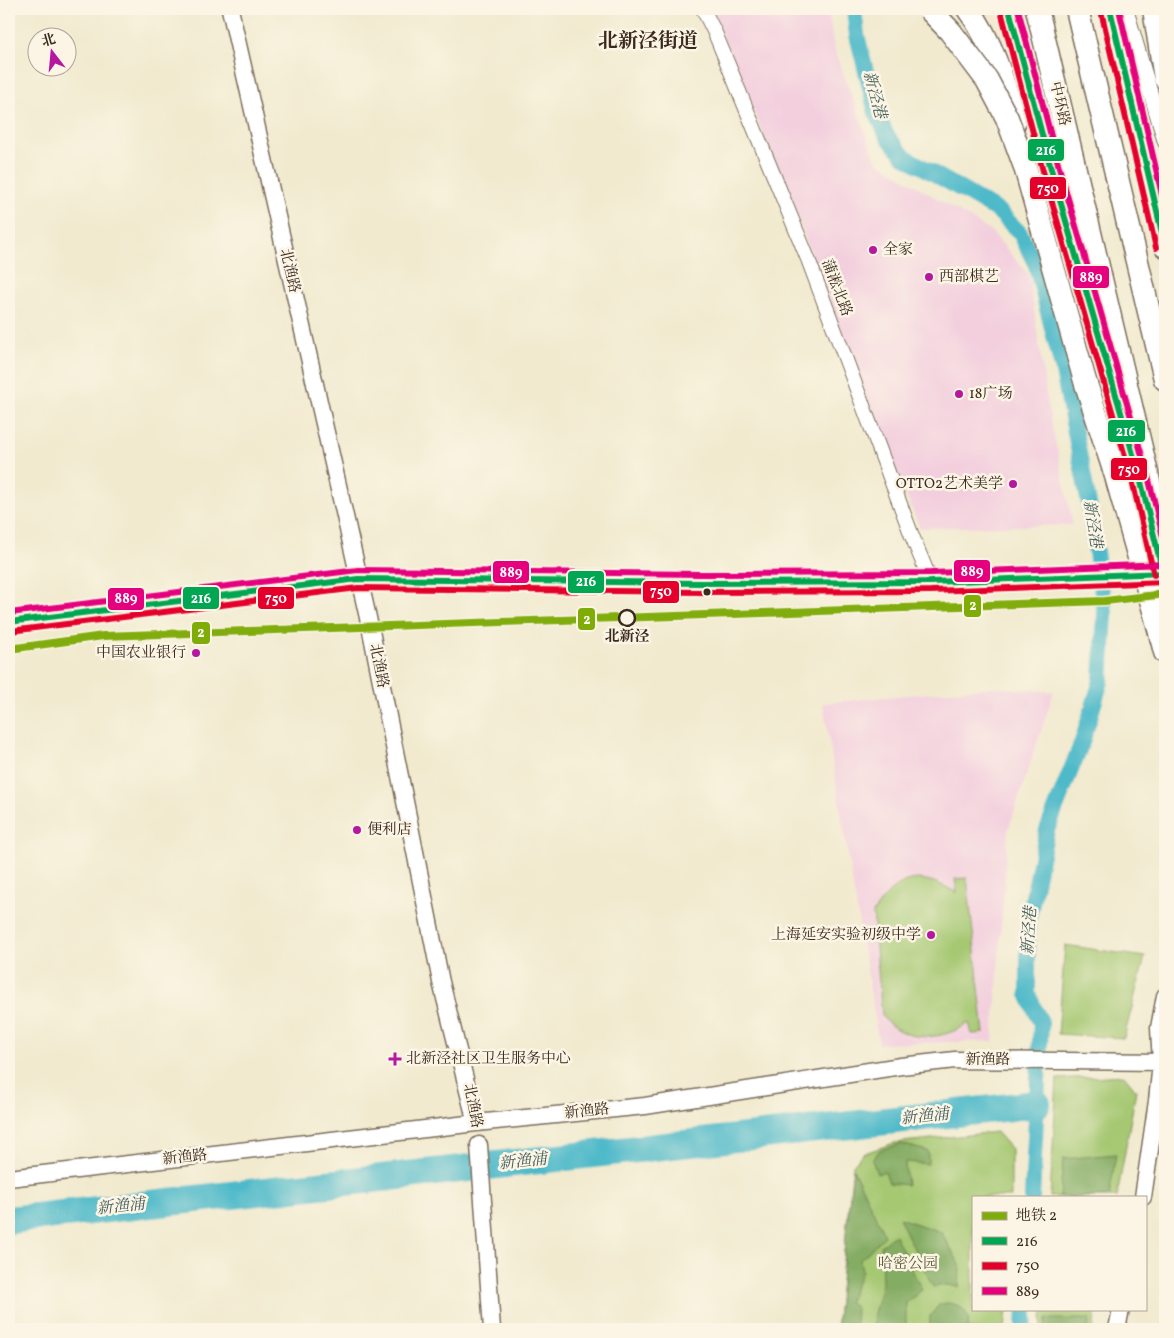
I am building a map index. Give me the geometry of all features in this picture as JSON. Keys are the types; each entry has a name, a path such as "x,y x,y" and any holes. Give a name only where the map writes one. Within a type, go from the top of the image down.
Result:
{"highway":[{"path":"929,9 950,31 986,80 1008,118 1025,167"},
{"path":"968,9 990,51 1007,92 1025,167 1165,652"},
{"path":"1009,9 1051,170 1141,482"},
{"name":"中环路","path":"1037,9 1165,549"},
{"path":"1077,9 1165,379"},
{"path":"1110,9 1165,246"},
{"path":"1154,9 1165,78"}],"main road":[{"path":"9,622 358,579 701,583 931,582 1125,575 1165,576 1141,482"}],"street":[{"name":"北渔路","path":"230,9 358,579 441,982 476,1123 492,1329"},
{"name":"蒲淞北路","path":"703,9 716,33 808,259 931,582"},
{"path":"1126,9 1165,142"},
{"path":"1143,1196 1163,1063 1160,1028 1165,996"},
{"name":"新渔路","path":"9,1178 476,1123 673,1102 901,1066 955,1060 1163,1063"},
{"path":"1117,1329 1121,1310"}],"shaded area":[{"path":"711,9 828,9 834,48 876,161 992,232 1029,275 1048,407 1073,525 920,528 879,431 787,191"},
{"name":"上海延安实验初级中学","path":"994,687 1054,692 1008,830 993,1041 879,1044 823,703"}],"green space":[{"path":"967,878 984,1033 972,1034 969,1023 958,1029 935,1036 923,1037 901,1031 882,1016 873,913 891,891 900,884 910,880 931,881 957,893 955,879"},
{"path":"1065,945 1145,957 1124,1038 1058,1034"},
{"path":"1124,1075 1136,1090 1117,1196 1050,1196 1057,1079"},
{"name":"哈密公园","path":"996,1132 1011,1149 1011,1196 972,1196 972,1310 1007,1310 1005,1329 836,1329 853,1165 862,1154 894,1143"},
{"path":"901,1144 928,1151 928,1164 905,1162 907,1185 889,1183 885,1171 877,1174 872,1160 880,1150"},
{"path":"1116,1154 1109,1196 1060,1196 1063,1159"},
{"path":"853,1169 885,1236 860,1260 862,1271 848,1303 856,1307 855,1329 836,1329"},
{"path":"899,1218 941,1232 960,1265 959,1287 946,1285 933,1287"},
{"path":"895,1235 922,1290 906,1303 906,1329 873,1329 874,1313 882,1284 881,1245"},
{"path":"946,1303 957,1305 964,1310 967,1314 968,1329 930,1329 930,1316 939,1305"},
{"path":"1043,1310 1096,1310 1093,1329 1041,1329"},
{"path":"1046,1319 1090,1319 1088,1329 1045,1329"}],"waterway":[{"name":"新泾港","path":"854,9 857,35 876,112 887,136 904,156 998,211 1020,233 1036,265 1063,371 1089,504 1105,613 1101,681 1082,742 1047,830 1028,922 1028,994 1041,1023 1032,1196"},
{"name":"新渔浦","path":"9,1220 1037,1104"},
{"name":"新泾港","path":"1024,1329 1025,1310"}],"metro line":[{"name":"2","path":"9,649 103,636 1105,601 1165,594"}],"transit line":[{"name":"216","path":"1009,9 1051,169 1141,482 1163,573"},
{"name":"889","path":"1018,9 1059,167 1149,480 1165,545"},
{"name":"216","path":"1110,9 1165,246"},
{"name":"889","path":"1119,9 1165,208"},
{"name":"750","path":"1001,11 1043,171 1133,484 1154,575"},
{"name":"750","path":"1101,11 1156,248"},
{"name":"889","path":"9,613 358,570 701,574 931,573 1165,564"},
{"name":"216","path":"9,622 358,579 701,583 931,582 1165,573"},
{"name":"750","path":"10,631 358,588 701,592 931,591 1165,582"}],"place":[{"name":"全家","path":"873,250"},
{"name":"西部棋艺","path":"929,277"},
{"name":"18广场","path":"959,394"},
{"name":"OTTO2艺术美学","path":"1013,484"},
{"name":"北新泾","path":"627,618"},
{"name":"中国农业银行","path":"196,653"},
{"name":"便利店","path":"357,830"},
{"name":"上海延安实验初级中学","path":"931,935"},
{"name":"北新泾社区卫生服务中心","path":"395,1059"}],"district":[{"name":"北新泾街道","path":"648,42"}]}
